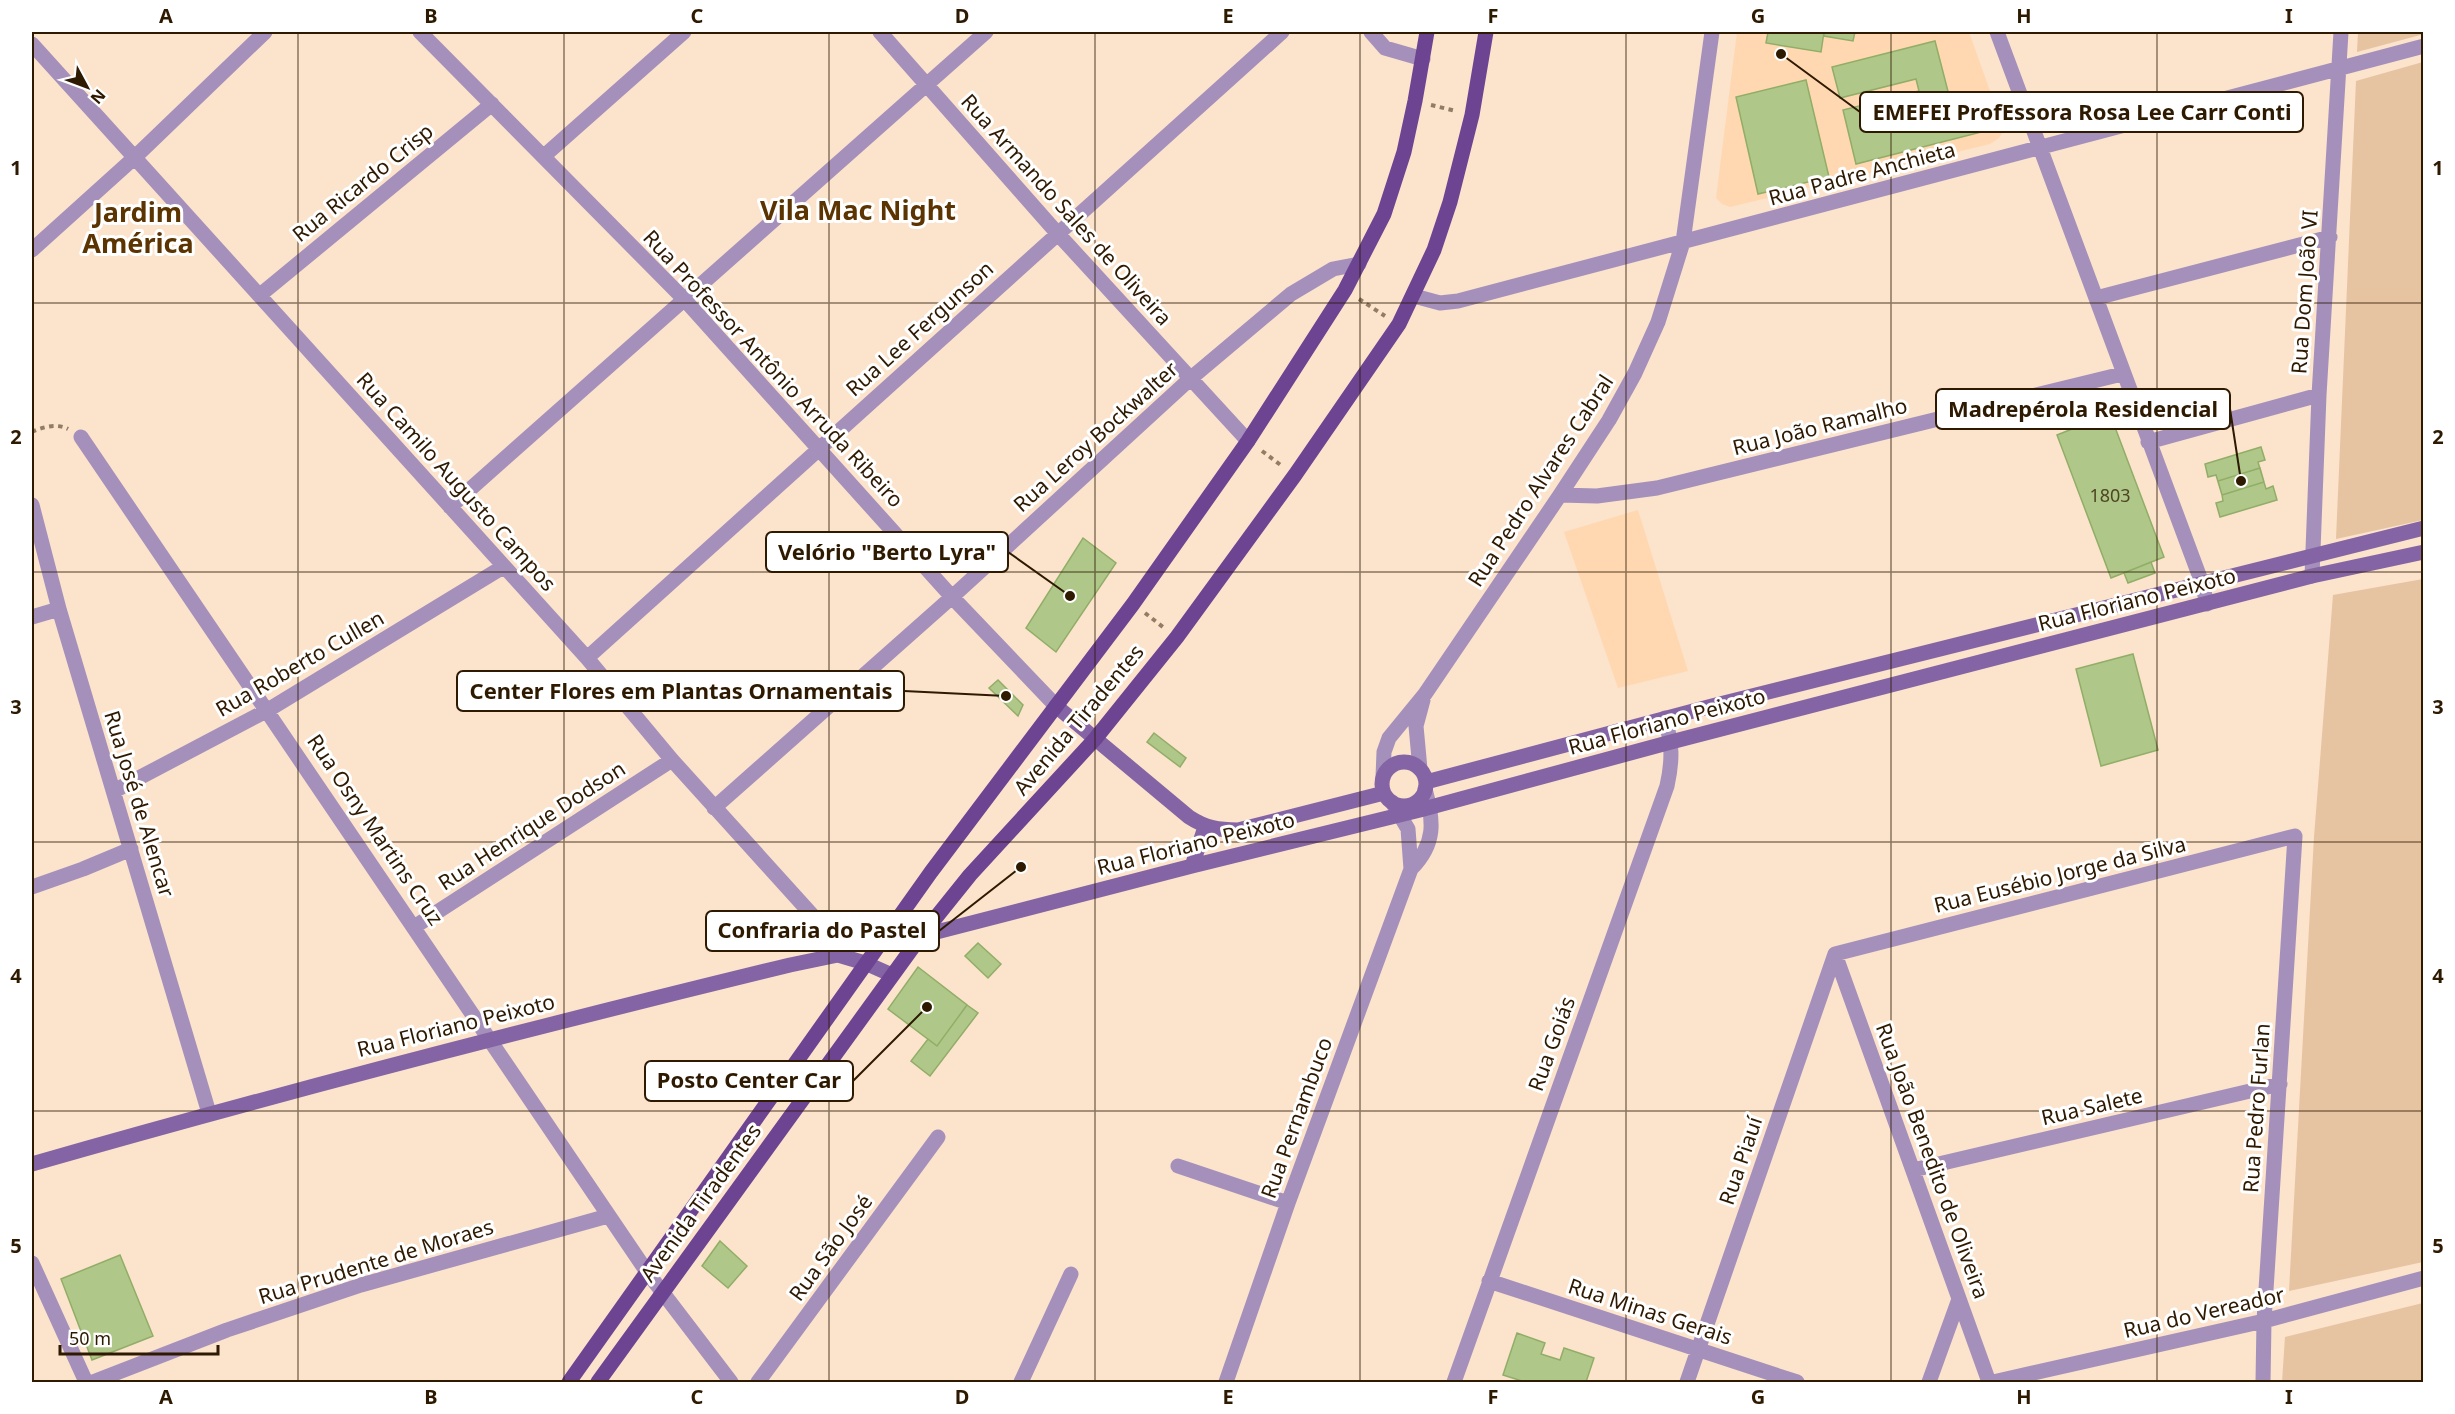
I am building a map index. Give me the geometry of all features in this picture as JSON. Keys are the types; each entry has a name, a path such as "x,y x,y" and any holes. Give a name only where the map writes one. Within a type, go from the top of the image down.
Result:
{"main road":[{"name":"Avenida Tiradentes","path":"569,1383 865,963 1133,604 1248,441 1345,290 1384,214 1404,152 1427,32"},
{"name":"Avenida Tiradentes","path":"598,1383 921,936 970,876 1095,739 1176,637 1295,475 1399,324 1434,250 1450,202 1472,115 1486,32"},
{"name":"Rua Floriano Peixoto","path":"1424,780 2424,528"},
{"name":"Rua Floriano Peixoto","path":"921,936 1430,808 1671,742 2312,576 2424,552"},
{"name":"Rua Professor Antônio Arruda Ribeiro","path":"1056,706 1189,817 1205,827"},
{"path":"1399,762 1407,762 1424,780 1422,796 1411,804 1398,805 1388,797 1383,777 1387,770 1399,762"},
{"name":"Rua Floriano Peixoto","path":"1205,827 1238,830 1388,797"},
{"path":"1192,866 1205,827"},
{"name":"Rua Floriano Peixoto","path":"32,1164 209,1113 489,1038 838,955 865,963 892,975"}],"street":[{"path":"32,250 134,158 265,32"},
{"name":"Rua Professor Antônio Arruda Ribeiro","path":"420,32 684,299 952,597 1056,706"},
{"path":"544,156 684,32"},
{"name":"Rua Armando Sales de Oliveira","path":"880,32 1058,234 1248,441"},
{"path":"450,507 986,32"},
{"name":"Rua Lee Fergunson","path":"587,658 1282,32"},
{"path":"1371,32 1385,48 1423,59"},
{"name":"Rua Pedro Alvares Cabral","path":"1383,777 1384,752 1389,738 1425,694 1609,420 1635,373 1658,322 1683,242 1712,32"},
{"path":"1997,32 2122,374 2202,583 2207,604"},
{"name":"Rua Dom João VI","path":"2312,576 2319,395 2341,32"},
{"name":"Rua Camilo Augusto Campos","path":"32,45 260,295 502,567 587,658 714,808 813,916 838,955"},
{"name":"Rua Padre Anchieta","path":"1414,296 1440,303 1458,302 2424,46"},
{"name":"Rua Ricardo Crisp","path":"260,295 492,104"},
{"path":"2096,298 2330,237"},
{"name":"Rua Leroy Bockwalter","path":"714,808 952,597 1190,379 1291,294 1333,269 1359,264"},
{"name":"Rua João Ramalho","path":"1560,495 1616,495 1657,488 2122,374"},
{"path":"2148,442 2319,395"},
{"name":"Rua Osny Martins Cruz","path":"81,437 268,710 608,1216 662,1293 731,1383"},
{"name":"Rua José de Alencar","path":"32,505 59,609 209,1113"},
{"name":"Rua Roberto Cullen","path":"114,791 268,710 502,567"},
{"path":"32,617 59,609"},
{"name":"Rua Pedro Alvares Cabral","path":"1424,780 1416,726 1425,694"},
{"name":"Rua Goiás","path":"1454,1383 1667,786 1672,761 1671,742 1665,718"},
{"name":"Rua Henrique Dodson","path":"414,927 672,760"},
{"name":"Rua Pernambuco","path":"1411,869 1423,857 1432,830 1424,780"},
{"name":"Rua Pernambuco","path":"1226,1383 1288,1203 1411,869 1408,829 1388,797"},
{"name":"Rua Eusébio Jorge da Silva","path":"1835,954 2295,836"},
{"name":"Rua Pedro Furlan","path":"2263,1383 2264,1321 2295,836"},
{"path":"32,887 131,849"},
{"name":"Rua João Benedito de Oliveira","path":"1835,954 1991,1383"},
{"name":"Rua Piauí","path":"1687,1383 1835,954"},
{"name":"Rua Salete","path":"1913,1170 2280,1084"},
{"name":"Rua São José","path":"758,1383 938,1137"},
{"path":"1178,1166 1288,1203"},
{"name":"Rua Prudente de Moraes","path":"93,1383 227,1330 361,1285 608,1216"},
{"path":"32,1263 86,1383"},
{"path":"1021,1383 1071,1274"},
{"name":"Rua do Vereador","path":"1991,1383 2264,1321 2424,1278"},
{"name":"Rua Minas Gerais","path":"1489,1281 1797,1383"},
{"path":"1929,1383 1959,1299"}],"path":[{"path":"1415,101 1472,115"},
{"path":"1345,290 1399,324"},
{"path":"32,432 41,428 63,427 81,437"},
{"path":"1248,441 1295,475"},
{"path":"1133,604 1176,637"}],"shaded area":[{"path":"1737,32 1969,32 2004,130 1999,138 1990,144 1730,207 1722,204 1716,198"},
{"path":"2358,32 2423,32 2424,34 2357,52"},
{"path":"2423,62 2423,520 2336,539 2356,81"},
{"path":"1638,510 1688,671 1618,688 1564,532"},
{"path":"2423,579 2423,1262 2289,1291 2314,837 2333,595"},
{"path":"2423,1303 2423,1382 2282,1382 2285,1337"}],"building":[{"path":"1768,32 1824,32 1821,52 1766,43"},
{"path":"1824,32 1855,32 1853,41 1824,36"},
{"path":"1935,41 1951,103 1985,95 1993,129 1856,164 1843,110 1919,91 1916,79 1840,98 1832,67"},
{"path":"1806,80 1829,177 1758,194 1736,97"},
{"path":"2110,414 2164,557 2111,578 2057,435"},
{"path":"2261,447 2265,460 2258,462 2266,489 2273,486 2277,500 2220,517 2216,503 2223,501 2222,495 2216,475 2208,477 2205,464"},
{"path":"2260,468 2264,482 2222,495 2218,481"},
{"path":"1083,538 1116,563 1056,652 1026,628"},
{"path":"2151,562 2155,573 2128,583 2124,573"},
{"path":"2133,654 2158,750 2101,766 2076,669"},
{"path":"998,680 1023,705 1018,716 989,688"},
{"path":"1154,733 1186,758 1180,767 1147,742"},
{"path":"1018,863 1026,864 1025,870 1016,869"},
{"path":"978,943 1001,964 988,978 965,956"},
{"path":"918,967 967,1005 937,1046 888,1009"},
{"path":"967,1005 978,1013 930,1076 911,1061 928,1039 937,1046"},
{"path":"720,1241 747,1266 728,1288 702,1266"},
{"path":"120,1255 153,1336 92,1360 61,1279"},
{"path":"1517,1333 1545,1343 1541,1354 1560,1360 1564,1348 1594,1358 1586,1382 1525,1382 1503,1375"}],"place":[{"name":"EMEFEI ProfEssora Rosa Lee Carr Conti","path":"1781,54"},
{"name":"Madrepérola Residencial","path":"2241,481"},
{"name":"Velório \"Berto Lyra\"","path":"1070,596"},
{"name":"Center Flores em Plantas Ornamentais","path":"1006,696"},
{"name":"Confraria do Pastel","path":"1021,867"},
{"name":"Posto Center Car","path":"927,1007"}],"district":[{"name":"Vila Mac Night","path":"858,211"},
{"name":"Jardim América","path":"138,228"}]}
